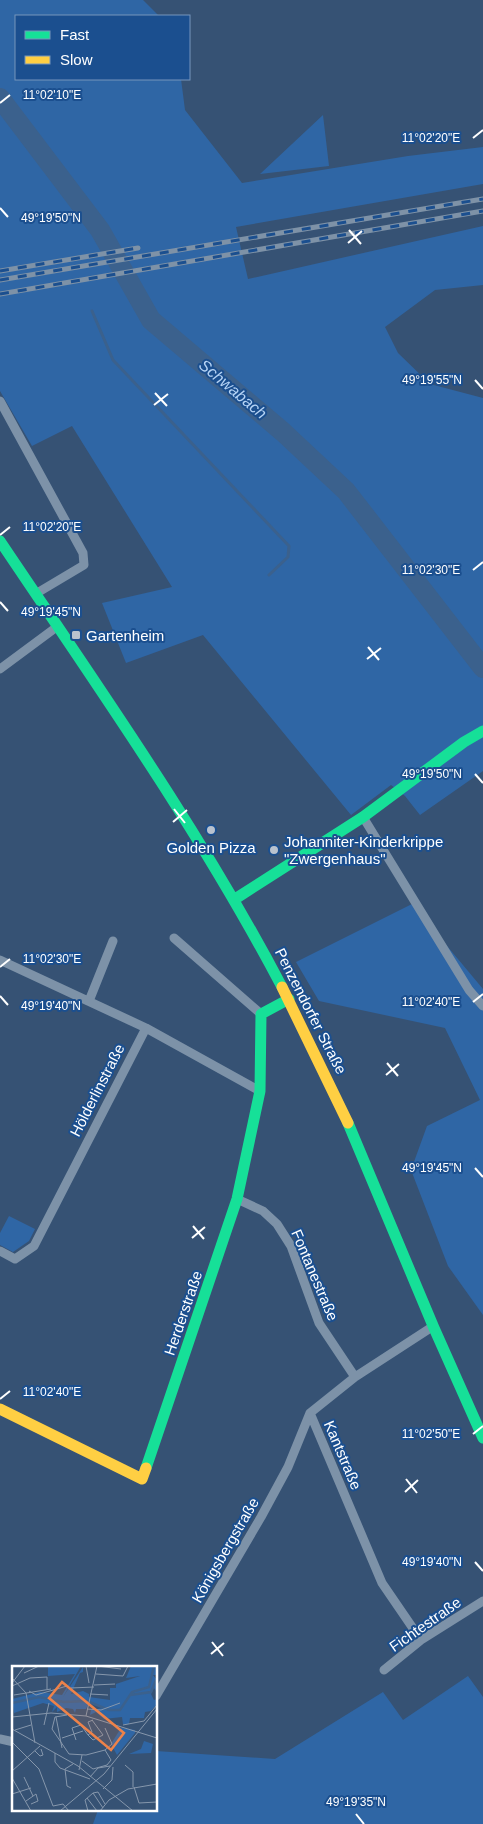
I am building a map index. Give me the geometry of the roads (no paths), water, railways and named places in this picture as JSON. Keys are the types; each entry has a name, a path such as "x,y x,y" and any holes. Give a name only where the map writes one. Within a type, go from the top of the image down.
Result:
{"main road":[{"name":"Penzendorfer Straße","path":"1,544 37,593 161,779 235,899 289,999 362,1152 432,1327 483,1438"},
{"path":"235,899 363,817 464,742 483,731"},
{"path":"261,1014 289,999"},
{"name":"Herderstraße","path":"0,1409 142,1479 237,1199 260,1091 261,1014"}],"street":[{"path":"0,401 83,553 84,565 37,593"},
{"path":"0,669 58,626"},
{"path":"363,817 469,990 483,1006"},
{"path":"174,938 261,1014"},
{"path":"89,1002 113,941"},
{"path":"0,960 146,1028 260,1091"},
{"name":"Hölderlinstraße","path":"0,1251 15,1259 34,1246 146,1028"},
{"name":"Fontanestraße","path":"237,1199 263,1210 278,1224 291,1246 319,1322 354,1377"},
{"name":"Kantstraße","path":"421,1640 382,1583 310,1413 354,1377 432,1327"},
{"name":"Königsbergstraße","path":"158,1693 288,1467 310,1413"},
{"name":"Fichtestraße","path":"384,1670 421,1640 483,1601"}],"waterway":[{"name":"Schwabach","path":"0,98 100,230 151,320 283,432 346,491 483,668"},
{"path":"92,311 113,360 289,546 288,557 269,575"}],"railway":[{"path":"0,280 483,199"},
{"path":"0,294 483,211"},
{"path":"0,271 138,248"}],"place":[{"name":"Gartenheim","path":"76,635"},
{"name":"Golden Pizza","path":"211,830"},
{"name":"Johanniter-Kinderkrippe \"Zwergenhaus\"","path":"274,850"}]}
